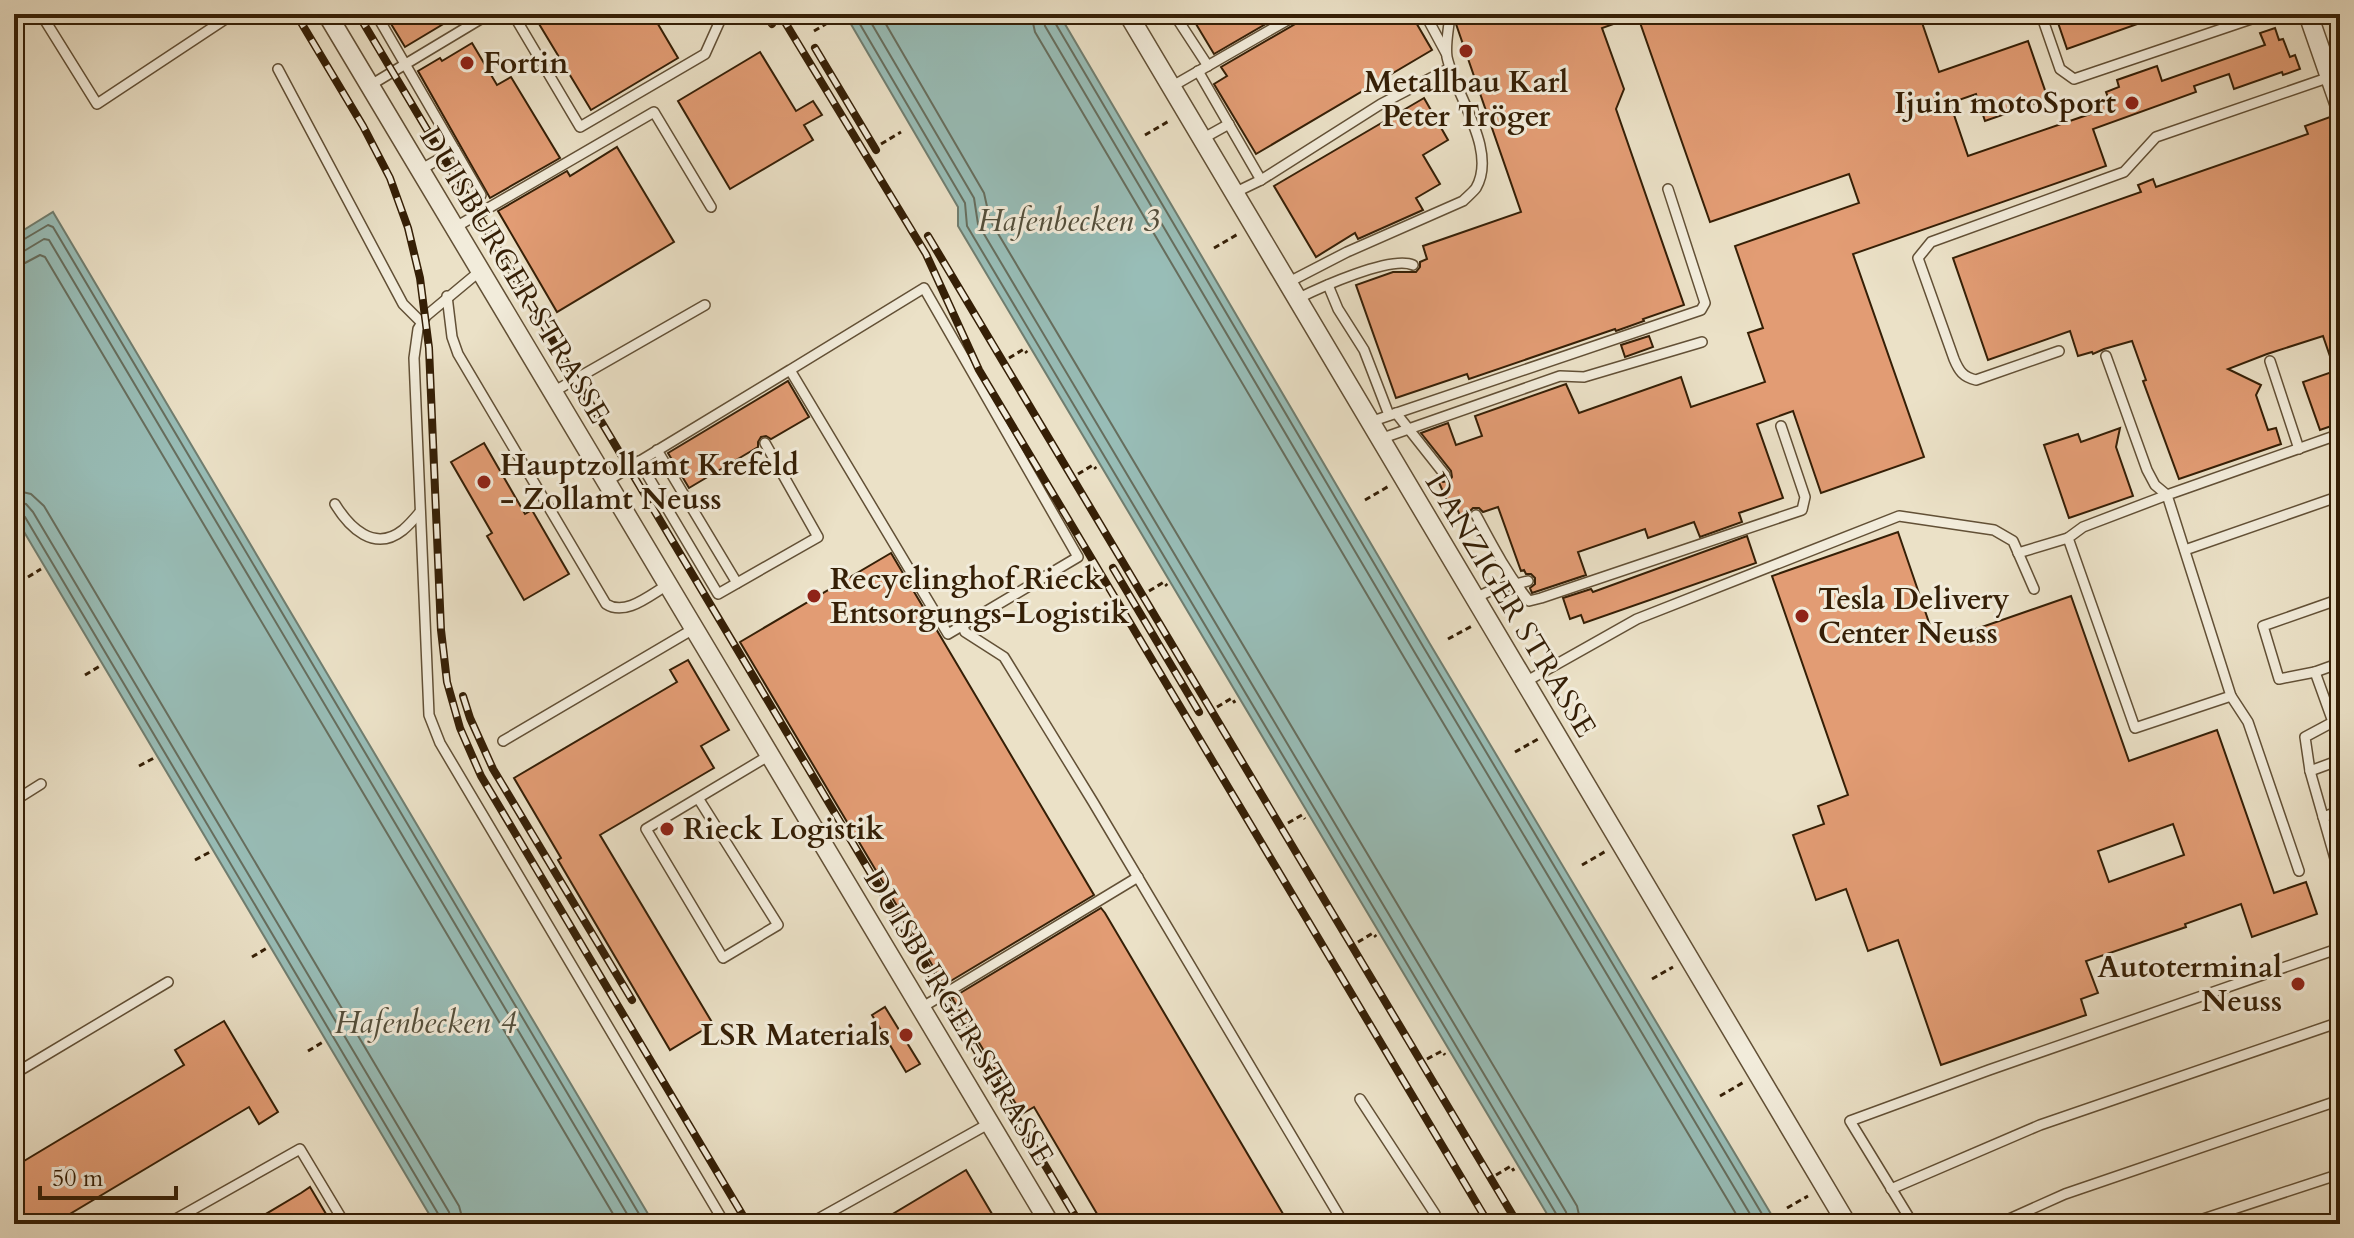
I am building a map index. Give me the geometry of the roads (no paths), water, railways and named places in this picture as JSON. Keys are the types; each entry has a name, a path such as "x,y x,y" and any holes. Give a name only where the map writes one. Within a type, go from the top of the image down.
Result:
{"street":[{"name":"DUISBURGER STRASSE","path":"327,14 1050,1224"},
{"name":"DANZIGER STRASSE","path":"1128,14 1847,1224"},
{"path":"2308,14 2340,106"}],"lane":[{"path":"41,14 97,104 233,14"},
{"path":"376,14 481,195"},
{"path":"369,86 489,14"},
{"path":"513,14 580,127 705,54 723,14"},
{"path":"1174,14 1208,66"},
{"path":"1171,87 1298,14"},
{"path":"1292,291 1347,252 1463,201 1476,188 1482,164 1479,140 1446,54 1425,14"},
{"path":"1446,54 1450,14"},
{"path":"2034,14 2043,20 2060,69 2074,79 2266,14"},
{"path":"1234,193 1261,180 1381,104 1450,68"},
{"path":"278,69 403,304 421,322"},
{"path":"1198,71 1261,180"},
{"path":"2059,351 1976,380 1966,377 1958,370 1918,258 1931,242 2124,172 2156,137 2330,77"},
{"path":"454,228 654,112 711,207"},
{"path":"1202,139 1229,124"},
{"path":"420,170 455,150"},
{"path":"1370,422 1701,310 1705,303 1668,189"},
{"path":"1292,291 1328,285 1389,263 1406,262 1413,265"},
{"path":"480,271 447,296 421,322 414,358 429,715 433,728 725,1224"},
{"path":"1328,285 1338,309 1364,350 1393,414 1445,475"},
{"path":"607,481 924,288 1078,557 948,634 790,370"},
{"path":"447,296 452,337 458,354 606,604 611,608 629,607 669,584"},
{"path":"553,392 705,305"},
{"path":"1380,439 1560,376 1584,377 1702,342"},
{"path":"2106,356 2147,470 2155,485 2167,495 2231,696 2248,722 2299,871"},
{"path":"2270,361 2299,449"},
{"path":"1476,515 1517,586 1529,601 1541,598 1802,510 1805,497 1781,426"},
{"path":"2018,553 2068,538 2083,527 2340,434"},
{"path":"639,461 718,594 818,537 765,443"},
{"path":"657,450 737,583"},
{"path":"2185,550 2340,496"},
{"path":"335,504 346,522 357,532 372,537 387,538 401,532 420,512"},
{"path":"1525,682 1637,619 1899,516 1994,530 2013,541 2034,589"},
{"path":"2068,538 2135,728 2231,696"},
{"path":"1475,598 1492,590 1528,581"},
{"path":"2340,599 2263,626 2279,679 2340,663"},
{"path":"963,626 965,632 1004,657 1344,1224"},
{"path":"503,741 695,628"},
{"path":"2315,672 2336,721 2305,737 2310,771 2340,876"},
{"path":"698,798 778,925 723,958 646,829 770,755"},
{"path":"2310,771 2340,760"},
{"path":"14,801 41,784"},
{"path":"2323,817 2340,811"},
{"path":"921,1008 1138,877"},
{"path":"1913,1224 1850,1121 2340,948"},
{"path":"14,1074 168,982"},
{"path":"1891,1189 2040,1125 2340,1022"},
{"path":"1360,1099 1435,1214 1437,1224"},
{"path":"1998,1224 2065,1194 2340,1100"},
{"path":"809,1224 990,1123"},
{"path":"167,1224 300,1149 345,1224"},
{"path":"2188,1224 2340,1174"}],"water":[{"name":"Hafenbecken 3","path":"845,14 1059,14 1430,644 1777,1224 1553,1224 958,226 958,207"},
{"name":"Hafenbecken 4","path":"53,212 654,1224 435,1224 14,515 14,236"}],"railway":[{"path":"296,14 363,126 390,178 408,228 420,278 429,348 441,630 447,682 460,728 481,776 748,1224"},
{"path":"358,14 1080,1224"},
{"path":"765,14 772,24"},
{"path":"780,14 926,254 979,370 1489,1224"},
{"path":"815,48 876,150"},
{"path":"928,236 1518,1224"},
{"path":"1113,568 1199,712"},
{"path":"463,696 493,769 632,1000"}],"place":[{"name":"Metallbau Karl Peter Tröger","path":"1466,51"},
{"name":"Fortin","path":"467,63"},
{"name":"Ijuin motoSport","path":"2132,103"},
{"name":"Hauptzollamt Krefeld - Zollamt Neuss","path":"484,482"},
{"name":"Recyclinghof Rieck Entsorgungs-Logistik","path":"814,596"},
{"name":"Tesla Delivery Center Neuss","path":"1802,616"},
{"name":"Rieck Logistik","path":"667,829"},
{"name":"Autoterminal Neuss","path":"2298,984"},
{"name":"LSR Materials","path":"906,1035"}]}
